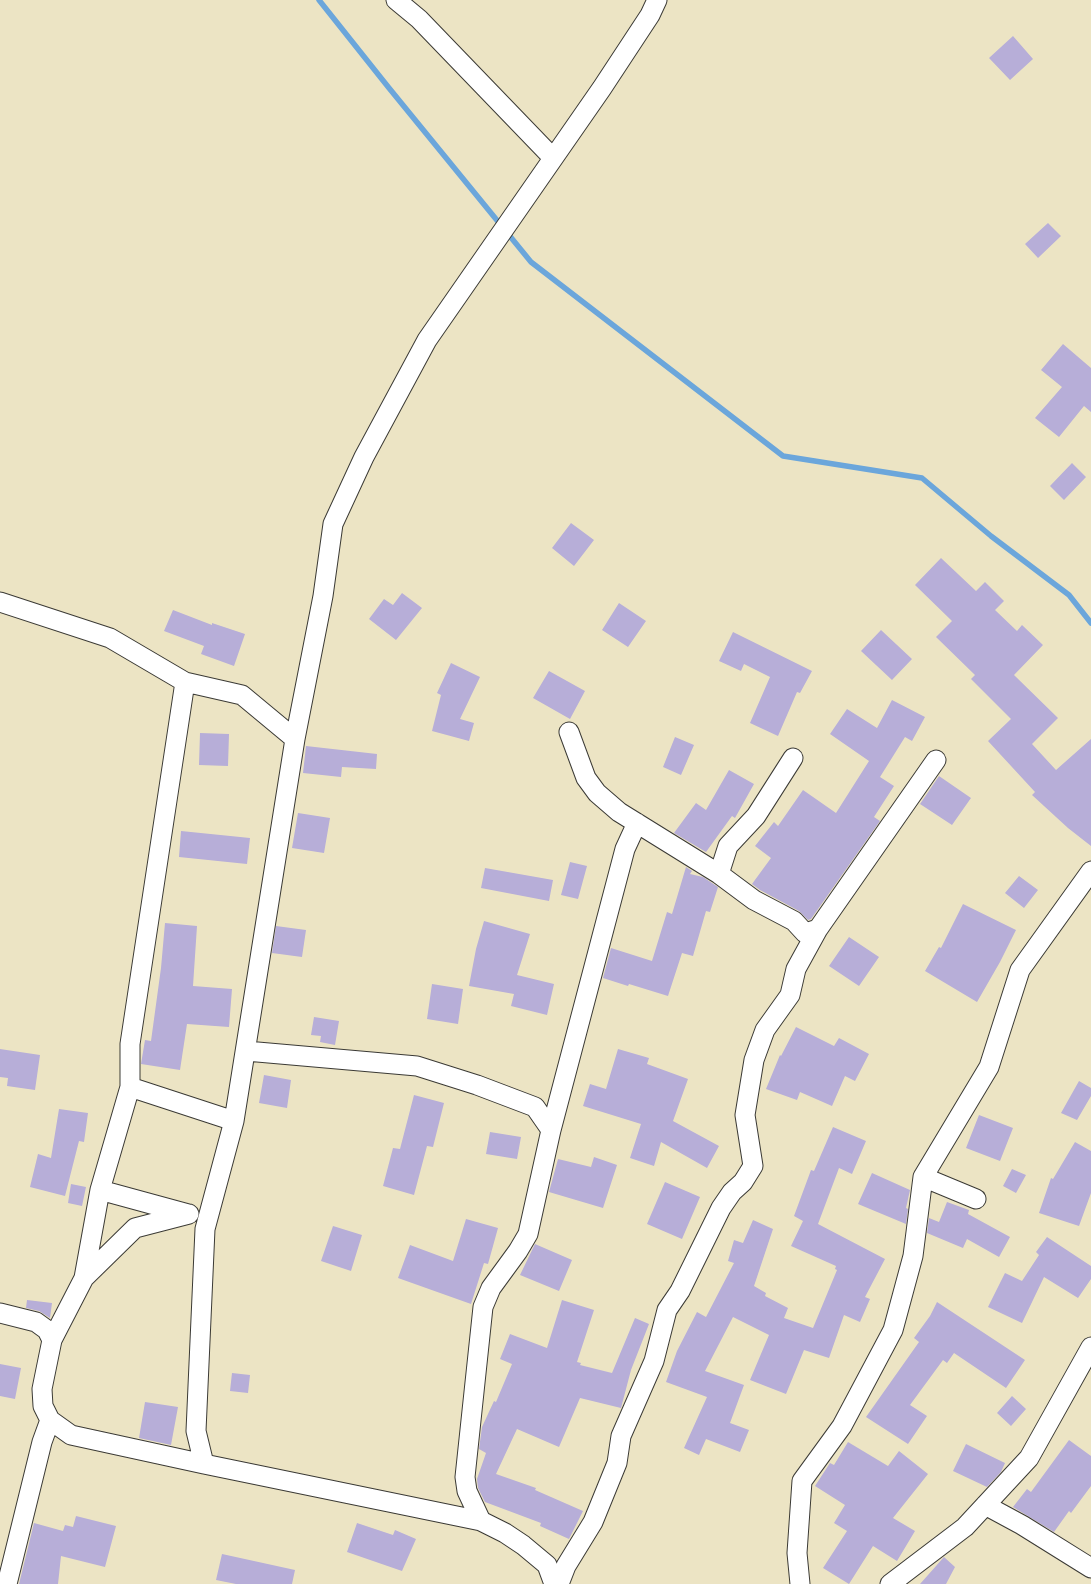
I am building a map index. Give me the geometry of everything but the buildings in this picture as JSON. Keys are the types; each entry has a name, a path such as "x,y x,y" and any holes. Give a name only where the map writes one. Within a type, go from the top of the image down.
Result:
{"street":[{"path":"396,0 419,19 553,158"},
{"path":"204,1464 196,1432 205,1229 234,1121 295,739 322,596 333,524 364,456 427,340 607,80 657,0"},
{"path":"0,602 110,638 185,682 242,696 295,739"},
{"path":"185,682 130,1044 130,1087 100,1190 84,1278 52,1340 42,1389 43,1406 50,1420 71,1435 481,1522 505,1533 547,1564 554,1584"},
{"path":"569,732 586,778 597,793 619,812 719,874 754,900 794,921 804,933 818,929"},
{"path":"719,874 728,846 756,816 794,758"},
{"path":"559,1584 566,1566 593,1522 617,1463 621,1436 654,1361 667,1310 680,1291 721,1208 732,1192 743,1182 753,1166 745,1115 754,1060 764,1030 790,995 796,969 818,929 936,760"},
{"path":"481,1522 468,1491 465,1476 483,1307 491,1288 528,1234 551,1130 625,849 637,822"},
{"path":"800,1584 797,1553 802,1481 842,1426 894,1330 913,1256 923,1177 989,1067 1020,970 1091,870"},
{"path":"246,1051 417,1066 535,1107 551,1130"},
{"path":"130,1087 234,1121"},
{"path":"923,1177 976,1199"},
{"path":"100,1190 189,1214 205,1229"},
{"path":"84,1278 135,1228 189,1214"},
{"path":"0,1313 36,1322 47,1330 52,1340"},
{"path":"899,1581 965,1527 1030,1458 1091,1346"},
{"path":"7,1584 42,1442 50,1420"},
{"path":"176,1458 196,1432"},
{"path":"985,1505 1022,1525 1091,1568"},
{"path":"547,1564 566,1566"}],"waterway":[{"path":"319,0 531,262 783,456 922,478 991,536 1069,595 1091,623"}]}
